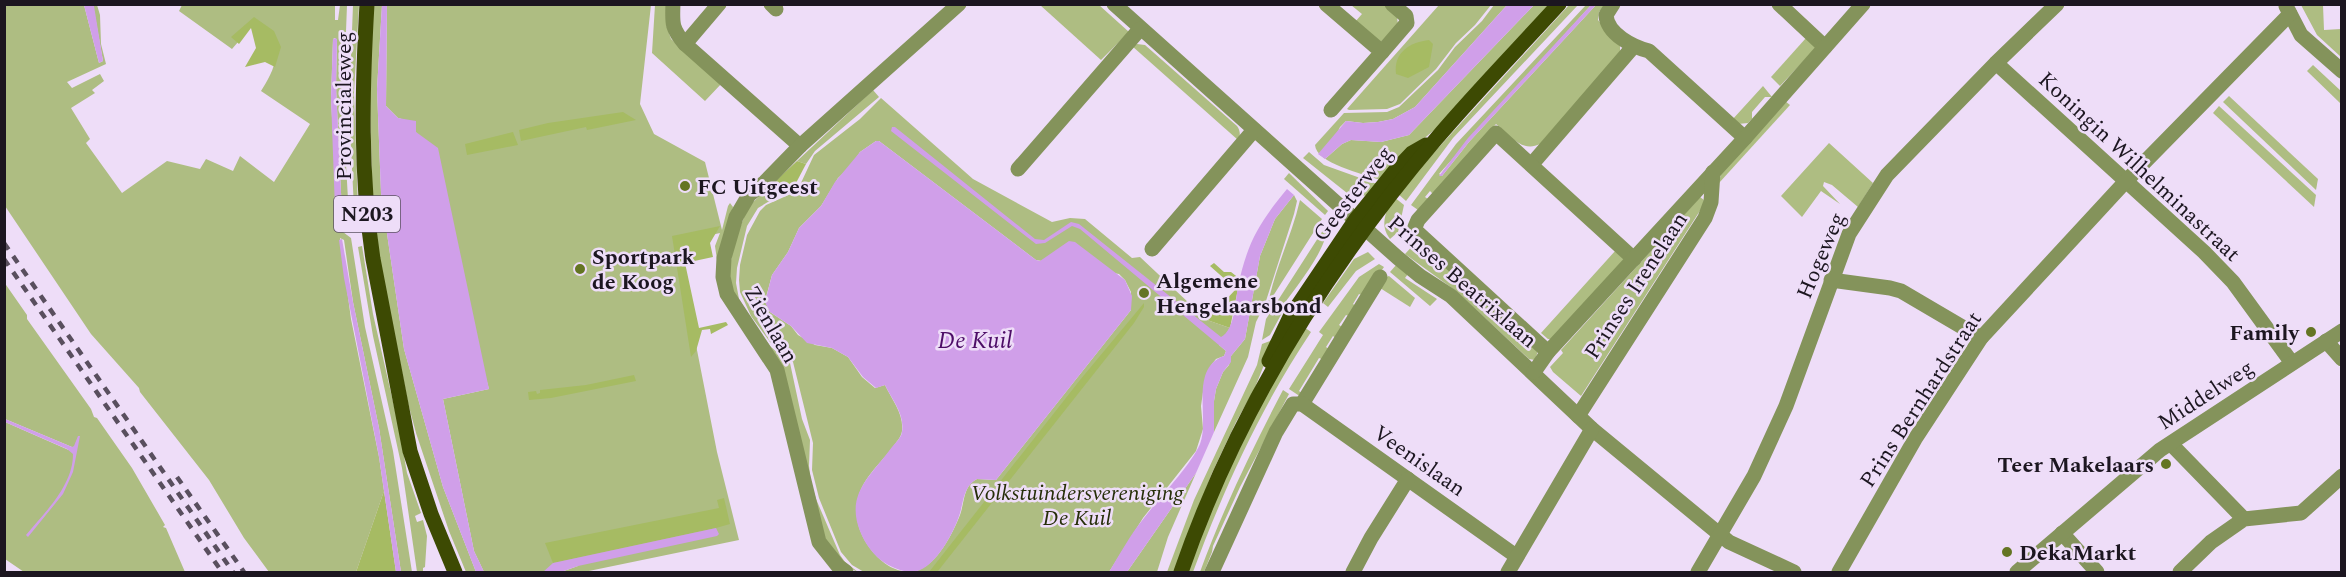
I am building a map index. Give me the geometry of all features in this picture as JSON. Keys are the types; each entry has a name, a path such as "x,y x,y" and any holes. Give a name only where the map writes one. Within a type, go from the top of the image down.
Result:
{"main road":[{"name":"Provincialeweg","path":"367,4 363,124 368,230 389,352 410,451 431,514 455,573"},
{"name":"Geesterweg","path":"1181,573 1232,447 1265,382 1334,272 1361,223 1560,4"},
{"name":"Provincialeweg","path":"405,421 465,573"}],"street":[{"path":"673,4 672,22 675,32 685,44 800,146 959,4"},
{"path":"685,44 719,4"},
{"name":"Prinses Beatrixlaan","path":"1114,4 1420,276 1451,296 1592,429 1729,542 1794,573"},
{"path":"1326,4 1382,52"},
{"path":"1332,110 1407,23 1406,16 1392,4"},
{"path":"1613,4 1607,11 1606,20 1609,25 1633,47 1649,51 1745,138"},
{"path":"1779,4 1825,46"},
{"name":"Prinses Irenelaan","path":"1534,372 1548,352 1745,138 1863,4"},
{"name":"Hogeweg","path":"1698,573 1754,476 1786,406 1849,234 1887,175 2057,4"},
{"path":"2288,9 2301,35 2342,71"},
{"name":"Prins Bernhardstraat","path":"1839,573 1915,438 1982,338 2288,9"},
{"path":"1018,169 1140,29"},
{"path":"1633,47 1532,164 1536,171 1635,259"},
{"name":"Koningin Wilhelminastraat","path":"1996,63 2175,225 2233,282 2292,363"},
{"path":"1152,249 1254,130"},
{"name":"Prinses Beatrixlaan","path":"1532,164 1496,133 1418,220 1415,227 1418,235 1548,352"},
{"name":"Zienlaan","path":"800,146 741,205 724,258 723,277 727,294 777,370 819,542 827,555 846,573"},
{"name":"Prinses Irenelaan","path":"1578,416 1705,218 1711,202 1713,172"},
{"path":"1212,573 1290,406 1299,404 1380,277"},
{"path":"1831,280 1901,291 1982,338"},
{"name":"Middelweg","path":"2018,573 2160,450 2342,331"},
{"path":"2325,341 2342,359"},
{"name":"Veenislaan","path":"1299,404 1516,556"},
{"path":"1508,573 1592,429"},
{"path":"2171,444 2244,519"},
{"path":"2180,573 2211,542 2244,519 2301,513 2342,476"},
{"path":"1353,573 1371,538 1408,479"},
{"path":"2062,533 2097,573"}],"green space":[{"path":"4,5 84,5 99,63 103,61 93,5 97,5 100,15 101,44 106,64 67,82 72,88 100,74 104,81 92,90 95,93 71,108 90,139 86,143 122,193 167,161 200,169 206,159 233,171 240,156 274,182 310,124 261,91 272,72 275,61 274,51 264,39 251,27 232,49 179,11 182,5 335,5 335,20 338,20 340,5 347,5 343,111 349,217 337,219 339,229 351,238 365,327 393,451 412,572 401,572 379,428 353,302 344,240 340,238 351,319 384,491 356,572 269,572 244,538 209,480 139,388 91,334 5,206","holes":["333,39 337,40 336,87 342,213 337,215 331,98"]},
{"path":"353,5 359,5 354,93 358,208 354,208 349,109"},
{"path":"373,5 382,5 377,89 381,193 404,349 443,487 476,572 466,572 449,531 416,433 379,256 372,186 370,94"},
{"name":"Sportpark de Koog","path":"387,5 651,5 640,104 654,134 705,162 722,230 730,203 733,207 718,267 715,246 720,233 676,243 717,452 739,540 584,572 561,572 578,566 543,572 484,572 474,551 443,399 489,389 416,132 409,121 398,118 386,106"},
{"path":"655,5 667,5 666,24 671,39 722,83 705,101 652,53"},
{"path":"1040,5 1099,5 1129,32 1101,60"},
{"path":"1351,5 1385,5 1397,17 1398,25 1381,42 1355,22 1362,14"},
{"path":"1439,5 1491,5 1436,69 1400,104 1387,109 1347,109"},
{"path":"1494,5 1507,5 1415,107 1393,119 1363,123 1346,121 1340,127 1325,158 1317,151 1315,145 1344,113 1387,112 1399,107 1438,70 1455,47 1482,21"},
{"path":"1534,5 1553,5 1444,122 1410,150 1380,180 1325,159 1342,144 1351,140 1381,142 1409,135"},
{"path":"1569,5 1578,5 1453,138 1406,201 1397,193"},
{"path":"1586,5 1591,5 1439,174 1442,176 1469,142 1596,5 1605,5 1599,12 1598,20 1620,46 1620,53 1540,144 1522,145 1496,124 1433,194 1430,191 1425,197 1428,199 1418,210 1411,205 1456,144"},
{"path":"2301,5 2323,5 2324,30 2341,29 2341,57 2317,35"},
{"path":"254,17 274,31 281,47 275,67 265,62 245,67 256,48 251,28 239,44 231,37"},
{"path":"1806,38 1816,48 1780,86 1771,77"},
{"path":"1429,40 1433,44 1429,67 1408,78 1396,74 1400,54 1416,43"},
{"path":"1145,45 1237,126 1240,133 1238,140 1132,46"},
{"path":"2313,65 2341,91 2341,104 2307,71"},
{"path":"1763,86 1772,97 1765,97 1752,112 1752,119 1748,123 1738,124 1732,120"},
{"path":"873,90 879,97 815,151 806,164 797,161"},
{"path":"2229,96 2318,179 2316,190 2223,102"},
{"name":"Volkstuindersvereniging De Kuil","path":"881,98 973,179 1052,222 1070,218 1085,219 1132,258 1140,257 1207,320 1230,328 1219,345 1226,351 1224,356 1216,359 1212,364 1204,385 1201,406 1203,429 1196,451 1143,518 1109,572 864,572 852,565 841,552 819,498 812,470 813,443 793,362 770,342 751,316 740,292 739,280 747,235 760,211 766,205 793,193 800,185 814,155 860,119","holes":["879,141 1036,260 1119,274 1131,292 1131,310 996,480 977,479 972,482 965,494 962,510 949,539 931,562 924,568 912,572 893,568 877,557 862,536 857,518 858,497 862,488 901,436 902,425 899,413 885,385 875,388 862,377 848,357 832,348 815,345 798,335 791,326 770,312 765,301 772,275 788,252 799,228 821,206 838,178 850,167 860,152"]},
{"path":"1785,101 1790,105 1719,183 1721,173"},
{"path":"2219,106 2316,195 2314,207 2213,113"},
{"path":"623,112 636,120 587,130 586,127 521,141 519,130 548,123"},
{"path":"513,132 518,145 467,155 465,144"},
{"path":"1829,143 1873,183 1858,207 1832,185 1824,182 1823,186 1840,204 1821,191 1802,217 1781,196"},
{"path":"1309,152 1324,165 1377,184 1368,195 1356,197 1347,193 1303,158"},
{"path":"797,161 806,164 796,183 778,196 771,194 769,187"},
{"path":"1289,173 1328,211 1325,215 1284,179"},
{"path":"769,187 774,196 778,196 758,208 747,226 737,268 736,283 739,299 771,347 790,363 802,419 810,440 809,466 816,499 840,555 858,572 849,568 826,543 780,366 735,298 728,277 734,243 748,207"},
{"path":"1294,195 1297,201 1294,214 1265,304 1256,322 1248,357 1214,432 1216,389 1223,372 1229,365 1231,356 1245,339 1260,256 1275,219"},
{"path":"1394,197 1404,205 1398,232 1390,239 1384,223 1386,212"},
{"path":"1700,197 1704,200 1703,206 1581,396 1550,367 1563,353 1561,350"},
{"path":"1300,200 1322,219 1268,304 1275,277"},
{"path":"1327,224 1323,245 1317,257 1279,311 1282,313 1270,335 1262,340 1266,319"},
{"path":"720,226 710,243 713,257 685,263 699,328 726,322 728,325 711,334 710,329 702,330 696,351 691,357 672,236"},
{"path":"1417,241 1538,351 1535,360 1529,359 1456,291 1405,254"},
{"path":"362,246 373,314 407,473 421,513 415,516 417,522 423,520 427,536 423,572 417,572 402,468 373,336 358,247"},
{"path":"1616,250 1625,258 1551,339 1541,333"},
{"path":"1368,252 1375,259 1356,271 1328,307 1323,303 1354,259"},
{"path":"1214,263 1224,272 1231,272 1240,279 1230,328 1207,320 1236,289 1210,266"},
{"path":"1379,264 1384,267 1364,296 1359,294 1353,304 1357,307 1351,317 1346,315 1339,325 1344,328 1337,339 1333,336 1326,347 1330,350 1324,360 1319,358 1299,391 1303,394 1301,397 1289,389 1323,335 1319,332 1359,277"},
{"path":"1397,264 1408,274 1405,278 1437,299 1430,306 1390,272"},
{"path":"1389,276 1415,298 1410,307 1380,288"},
{"path":"4,282 27,315 27,319 91,409 94,417 97,418 132,468 165,525 163,527 166,528 185,572 24,572 5,559 5,422 71,451 72,447 5,419"},
{"path":"1144,303 1134,323 938,571 929,572 1080,380"},
{"path":"1304,327 1311,332 1260,419 1217,510 1193,572 1187,572 1225,477"},
{"path":"1276,335 1254,390 1212,473 1174,572 1167,572 1194,500 1257,365 1262,344 1270,341"},
{"path":"634,375 636,381 551,398 529,400 528,392 536,391 537,394 540,390 586,385"},
{"path":"1283,390 1289,394 1240,487 1213,546 1204,572 1200,572 1238,479"},
{"path":"1196,473 1168,537 1157,572 1127,572"},
{"path":"384,491 396,572 356,572"},
{"path":"724,498 730,524 716,528 553,563 545,543 719,508 717,500"}],"water":[{"path":"84,5 94,6 103,61 99,63"},
{"path":"382,5 387,5 386,106 398,118 416,121 416,132 438,148 489,389 443,399 474,551 484,572 476,572 443,487 404,349 381,193 377,89"},
{"path":"1507,5 1534,5 1409,135 1381,142 1351,140 1342,144 1325,159 1318,154 1346,121 1363,123 1393,119 1415,107"},
{"path":"1591,5 1596,5 1469,142 1442,176 1439,176 1468,138"},
{"path":"336,38 342,213 338,215 335,214 331,98 333,39"},
{"path":"892,127 895,127 1035,239 1044,240 1071,222 1079,224 1221,337 1232,322 1238,287 1255,234 1287,189 1294,195 1275,219 1260,256 1245,339 1231,356 1231,362 1223,372 1216,389 1214,432 1196,473 1127,572 1109,572 1139,524 1196,452 1202,434 1203,395 1207,371 1213,362 1224,356 1226,351 1080,229 1072,226 1045,243 1036,244 891,131"},
{"name":"De Kuil","path":"876,141 1036,260 1040,261 1069,241 1075,242 1125,280 1132,296 1131,310 996,480 977,479 972,482 964,497 955,525 938,555 920,570 911,572 902,571 877,557 864,540 856,518 858,495 863,485 901,434 902,419 885,385 876,388 863,377 848,357 832,348 807,343 791,326 770,312 765,302 772,275 788,252 799,228 821,206 835,182 860,152"},
{"path":"342,239 379,428 401,572 396,572 379,457 344,278 339,240"},
{"path":"5,419 72,447 80,436 73,472 63,494 28,537 26,535 63,488 72,466 73,454 67,449 5,422"},
{"path":"716,528 719,534 717,536 578,566 561,572 543,572 553,563"}],"railway":[{"path":"4,243 233,572"},
{"path":"4,259 222,572"},
{"path":"177,477 244,572"}],"place":[{"name":"FC Uitgeest","path":"685,186"},
{"name":"Sportpark de Koog","path":"580,269"},
{"name":"Algemene Hengelaarsbond","path":"1144,293"},
{"name":"Family","path":"2311,332"},
{"name":"Teer Makelaars","path":"2166,464"},
{"name":"DekaMarkt","path":"2007,552"}]}
